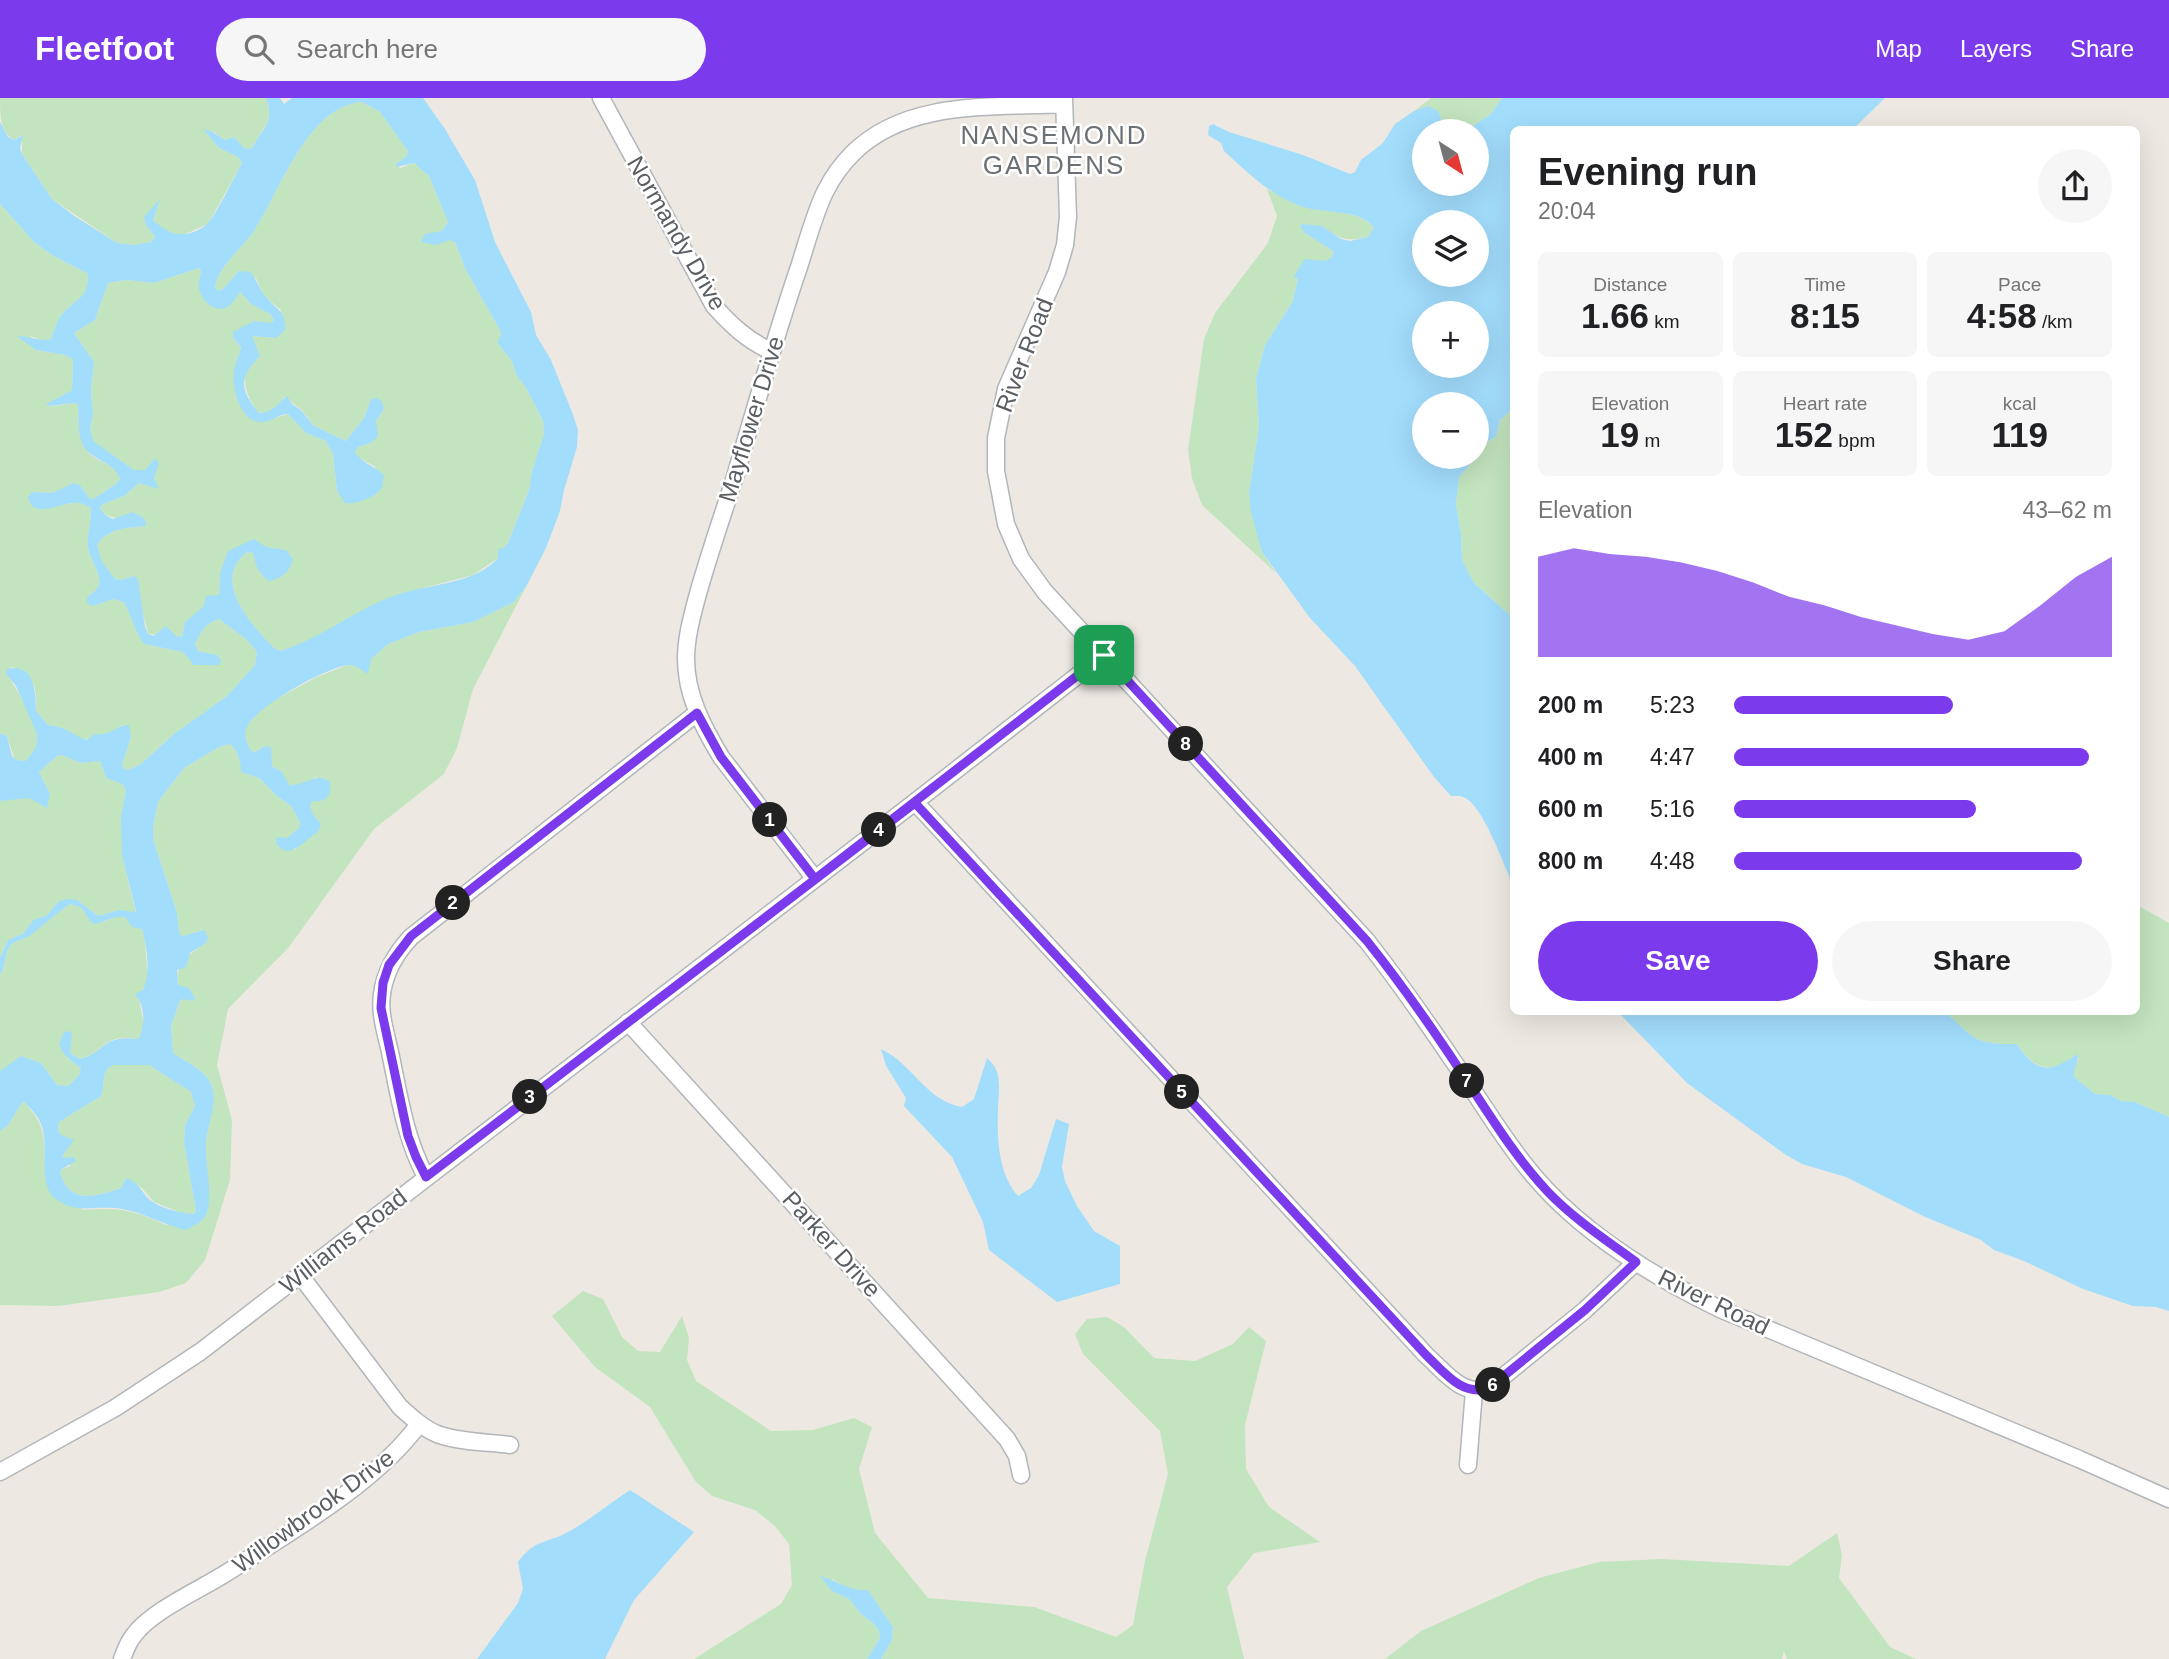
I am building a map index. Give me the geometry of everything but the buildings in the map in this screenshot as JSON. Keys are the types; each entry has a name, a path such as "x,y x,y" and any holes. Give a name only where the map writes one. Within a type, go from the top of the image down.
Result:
{"street":[{"name":"Normandy Drive","path":"601,98 714,306 745,337 771,351"},
{"name":"Mayflower Drive","path":"815,879 721,757 697,713 687,682 688,633 771,351 825,191 853,153 890,127 914,117 958,110 1064,101"},
{"name":"River Road","path":"1064,101 1068,217 1065,245 1057,272 1006,389 996,438 996,471 1006,524 1021,559 1045,592 1367,941 1403,987 1509,1145 1534,1177 1551,1195 1595,1231 1677,1288 1720,1309 2169,1499"},
{"name":"Williams Road","path":"0,1472 140,1392 200,1352 1104,655"},
{"path":"426,1177 408,1136 381,1008 383,983 389,965 411,936 697,713"},
{"path":"915,803 1426,1355 1458,1384 1474,1391 1489,1388 1585,1310 1636,1262"},
{"name":"Parker Drive","path":"628,1022 1007,1439 1017,1456 1021,1475"},
{"path":"300,1275 400,1407 419,1424 450,1437 510,1445"},
{"path":"1468,1465 1474,1391"},
{"name":"Willowbrook Drive","path":"122,1659 134,1634 147,1621 229,1572 316,1514 389,1460 419,1424"}],"green space":[{"path":"0,98 266,98 269,114 266,125 251,149 244,148 234,137 225,140 214,132 204,130 219,148 238,157 242,163 208,224 181,236 166,232 153,220 159,202 146,225 155,237 151,242 134,245 117,243 52,199 22,154 22,135 14,140 6,133"},
{"path":"1431,98 1502,98 1491,114 1483,119 1441,119 1428,106 1414,111"},
{"path":"362,102 380,112 408,151 406,157 397,164 400,168 414,163 429,176 448,222 442,231 455,242 465,268 501,332 498,344 512,361 516,374 543,422 544,434 529,490 508,543 498,558 473,575 400,594 303,644 280,651 255,627 238,602 233,589 237,564 247,552 253,553 261,575 286,550 265,547 253,539 220,573 219,596 185,622 182,637 148,634 134,576 115,579 101,562 97,545 112,532 146,526 105,515 100,508 103,504 124,496 139,483 158,488 154,478 145,470 134,470 92,441 90,429 93,414 91,390 94,362 74,333 95,320 108,283 126,280 154,283 199,268 200,291 240,292 251,304 270,314 274,320 271,324 254,321 233,337 241,348 235,382 240,397 246,404 263,422 288,414 306,433 326,441 333,454 337,491 376,467 357,457 355,452 358,447 371,443 376,421 384,409 371,399 364,418 346,441 314,426 302,410 284,397 274,409 259,413 245,385 251,336 276,338 281,310 264,296 256,278 239,271 223,289 218,291 215,287 220,273 252,234 310,135 325,119 342,107"},
{"path":"1267,189 1303,207 1359,217 1374,227 1368,237 1354,239 1339,237 1321,226 1305,233 1333,251 1332,257 1298,279 1292,303 1265,345 1256,379 1259,426 1249,493 1262,552 1276,573 1202,505 1192,478 1188,450 1204,339 1215,313 1268,243 1277,216"},
{"path":"0,204 34,242 88,274 84,293 62,315 51,339 44,341 31,336 36,350 73,359 72,390 46,405 78,404 80,430 86,449 115,470 120,479 93,499 89,498 81,486 74,484 52,493 32,492 42,509 78,502 90,507 88,547 99,585 87,597 93,606 113,599 124,602 144,644 217,655 198,651 195,644 207,626 219,619 247,640 257,652 255,665 227,696 174,734 141,764 128,770 123,769 122,765 131,737 123,725 105,735 87,739 48,725 36,711 35,689 30,678 19,669 11,667 6,674 31,717 38,742 25,761 15,760 7,736 0,733"},
{"path":"1510,411 1510,615 1474,583 1462,560 1456,504 1459,477 1466,469 1489,469 1489,441 1496,437 1500,420"},
{"path":"527,585 473,689 457,748 444,774 374,829 289,947 228,1009 217,1065 232,1120 230,1180 205,1260 186,1283 159,1292 58,1306 0,1305 0,1131 8,1125 23,1101 41,1127 45,1174 83,1210 126,1211 166,1225 208,1211 206,1144 213,1091 204,1074 173,1053 171,1026 183,999 178,980 180,966 206,943 203,930 182,936 179,934 177,913 154,842 153,827 158,802 184,768 219,747 230,744 237,753 242,772 259,778 291,806 300,822 299,828 287,838 295,850 321,824 311,812 310,804 313,801 317,777 297,786 288,785 282,772 272,766 265,746 255,752 250,750 244,734 246,726 267,704 315,678 371,659 388,644 419,632 473,622 514,602"},
{"path":"62,755 81,763 100,761 106,778 122,784 126,790 122,824 123,852 136,913 119,910 98,916 77,900 59,901 46,916 33,920 24,933 8,940 0,958 0,801 50,794 39,772 57,756"},
{"path":"70,904 82,908 89,920 104,922 117,916 125,917 142,929 148,979 139,998 144,1026 138,1039 111,1041 80,1059 70,1053 67,1058 81,1068 79,1075 68,1086 57,1085 41,1063 21,1056 0,1072 0,975 11,945 30,935"},
{"path":"2140,907 2169,923 2169,1117 2135,1102 2095,1094 2074,1077 2073,1070 2079,1058 2051,1067 2037,1065 2017,1044 1992,1043 1974,1038 1948,1015 2140,1015"},
{"path":"114,1065 149,1065 191,1092 195,1106 185,1125 184,1142 196,1211 192,1214 181,1213 154,1202 142,1188 126,1178 121,1188 93,1196 76,1194 64,1183 60,1172 71,1166 62,1156 59,1122 101,1096 105,1074"},
{"path":"583,1291 603,1299 622,1337 638,1351 660,1352 682,1316 689,1338 687,1360 696,1381 771,1431 813,1430 854,1418 872,1427 859,1469 875,1533 928,1598 1034,1607 1116,1637 1133,1625 1145,1561 1168,1474 1160,1431 1083,1354 1075,1334 1087,1319 1107,1317 1124,1327 1154,1358 1195,1361 1233,1344 1249,1327 1266,1341 1245,1425 1246,1469 1269,1507 1320,1542 1254,1553 1227,1587 1244,1659 881,1659 892,1640 893,1627 868,1590 852,1591 832,1579 832,1591 849,1599 879,1631 880,1638 867,1659 694,1659 781,1604 792,1585 789,1544 775,1526 755,1510 712,1496 696,1482 650,1407 595,1367 552,1316"},
{"path":"1837,1533 1842,1555 1839,1578 1890,1647 1916,1659 1787,1659 1784,1651 1782,1659 1385,1659 1421,1631 1539,1578 1599,1562 1662,1559 1789,1566"}],"water":[{"path":"266,98 280,98 284,104 292,98 423,98 475,180 495,242 531,312 536,335 551,360 572,412 578,430 577,447 560,511 546,548 527,585 514,602 473,622 419,632 388,644 371,659 368,674 351,665 323,673 291,690 252,720 245,732 250,750 255,752 265,746 271,747 272,766 282,772 289,785 320,778 330,782 327,797 321,801 313,801 310,805 312,813 321,824 318,832 297,848 286,851 281,849 276,843 277,837 287,838 299,828 300,822 291,806 259,778 241,772 238,757 230,744 219,747 184,768 158,802 153,827 154,842 177,913 179,933 182,936 204,930 208,937 206,943 190,953 186,967 177,970 178,985 189,988 195,998 193,1001 180,1001 171,1026 173,1053 204,1074 211,1084 214,1099 206,1143 208,1209 202,1220 185,1230 131,1211 77,1208 56,1199 50,1193 45,1176 42,1127 37,1116 23,1101 8,1125 0,1131 0,1071 21,1056 41,1063 57,1085 68,1086 79,1075 81,1068 68,1058 59,1044 64,1032 72,1034 70,1053 80,1059 111,1041 138,1039 143,1016 141,1004 135,994 143,990 148,968 142,929 132,927 125,917 94,924 82,908 70,904 31,935 11,945 0,975 0,958 8,940 24,933 33,920 46,916 59,901 77,900 98,916 119,910 136,912 122,855 121,816 126,790 122,784 106,778 100,761 81,763 62,755 57,756 39,772 50,794 47,808 29,798 0,801 0,733 7,736 12,756 16,760 25,761 37,742 37,734 16,686 6,674 7,669 16,668 28,674 34,688 36,711 48,725 87,740 95,734 129,725 131,737 122,765 128,770 141,764 174,734 227,696 255,665 257,652 247,640 219,619 207,626 195,644 198,651 217,655 221,661 219,665 194,665 183,652 144,644 124,602 113,599 93,606 87,603 87,597 99,585 88,547 90,507 73,503 42,509 31,504 28,497 32,492 52,493 74,483 81,486 89,498 93,499 120,479 113,468 91,455 83,445 79,430 78,404 45,405 72,390 73,359 36,350 17,336 51,339 62,315 84,293 88,274 34,242 0,204 0,122 8,137 14,140 23,135 20,148 22,154 52,199 117,243 134,245 151,242 155,237 146,225 144,217 160,199 153,220 172,233 192,233 210,221 242,163 238,157 219,148 203,129 225,140 234,137 244,148 251,149 266,125","holes":["362,102 380,112 408,151 396,167 414,163 429,176 448,222 442,231 425,234 421,242 436,245 449,240 455,242 465,268 501,332 498,344 512,361 516,374 543,421 544,434 529,490 508,543 504,548 498,549 498,558 478,573 386,599 312,638 280,651 274,648 246,615 233,589 233,576 237,564 247,552 253,553 258,569 269,581 285,574 293,559 286,550 266,547 254,539 228,551 220,573 219,595 206,596 204,606 185,622 182,637 176,636 166,626 154,636 148,634 138,579 134,576 115,579 102,562 97,545 112,532 146,526 145,519 133,512 113,519 105,515 100,508 103,504 124,496 139,483 159,489 154,478 159,463 155,458 145,470 134,470 93,441 90,429 93,414 91,390 94,362 74,333 95,320 108,283 126,280 154,283 199,268 199,289 210,305 224,308 230,305 240,292 251,304 270,314 274,320 271,323 254,321 233,332 233,337 241,348 234,369 234,385 239,402 248,417 262,422 288,414 306,433 326,441 333,454 337,491 345,503 360,501 376,494 382,487 384,475 360,459 355,452 358,447 371,443 378,436 376,421 384,409 382,402 377,398 371,399 364,418 346,441 314,426 287,396 272,409 259,413 248,397 244,383 248,370 260,356 252,336 276,338 285,330 284,319 250,272 239,271 223,289 218,291 215,287 220,273 252,234 310,135 325,119 342,107","114,1065 149,1065 191,1092 195,1106 185,1125 184,1142 196,1211 193,1214 170,1210 154,1203 137,1185 126,1178 121,1188 93,1196 76,1194 64,1183 60,1172 76,1161 74,1157 62,1156 74,1140 61,1135 58,1130 59,1122 101,1096 105,1074"]},
{"path":"1502,98 1885,98 1856,126 1510,126 1510,411 1500,420 1496,437 1489,441 1489,392 1412,392 1412,469 1466,469 1459,477 1456,504 1462,560 1474,583 1510,615 1510,878 1494,840 1474,805 1465,798 1451,796 1434,777 1355,666 1310,618 1262,552 1251,512 1249,493 1259,426 1256,379 1265,345 1292,303 1298,279 1294,276 1305,259 1325,261 1332,257 1333,251 1305,233 1301,224 1322,226 1341,239 1350,241 1368,237 1374,227 1349,214 1300,206 1279,196 1250,175 1224,151 1221,143 1208,135 1209,126 1213,124 1350,174 1355,172 1361,160 1383,143 1395,124 1414,111 1428,106 1438,111 1441,119 1412,119 1412,196 1489,196 1489,119 1483,119 1491,114"},
{"path":"1621,1015 1948,1015 1974,1038 1992,1043 2017,1044 2037,1065 2059,1065 2078,1054 2074,1077 2095,1094 2135,1102 2169,1117 2169,1311 2156,1307 2133,1306 2083,1289 1994,1250 1981,1240 1923,1216 1846,1177 1802,1164 1687,1083"},
{"path":"881,1049 902,1063 929,1090 949,1103 962,1107 974,1099 987,1058 990,1061 999,1080 998,1128 1002,1165 1018,1196 1031,1188 1039,1175 1056,1119 1069,1124 1062,1167 1065,1181 1077,1206 1094,1231 1120,1246 1120,1284 1057,1302 989,1250 983,1222 952,1157 904,1106 906,1098 886,1066"},
{"path":"630,1490 694,1532 634,1600 605,1659 477,1659 518,1603 523,1589 518,1562 524,1554 536,1545 578,1526"},
{"path":"820,1576 849,1587 868,1590 893,1627 892,1640 881,1659 867,1659 880,1638 879,1631 849,1599 832,1591"}],"district":[{"name":"NANSEMOND GARDENS","path":"1054,150"}],"route":[{"path":"1104,655 1367,941 1403,987 1509,1145 1534,1177 1551,1195 1636,1262 1585,1310 1489,1388 1480,1391 1464,1389 1426,1355 915,803 426,1177 408,1136 381,1008 383,983 389,965 411,936 697,713 721,757 815,879 1104,655"}]}
